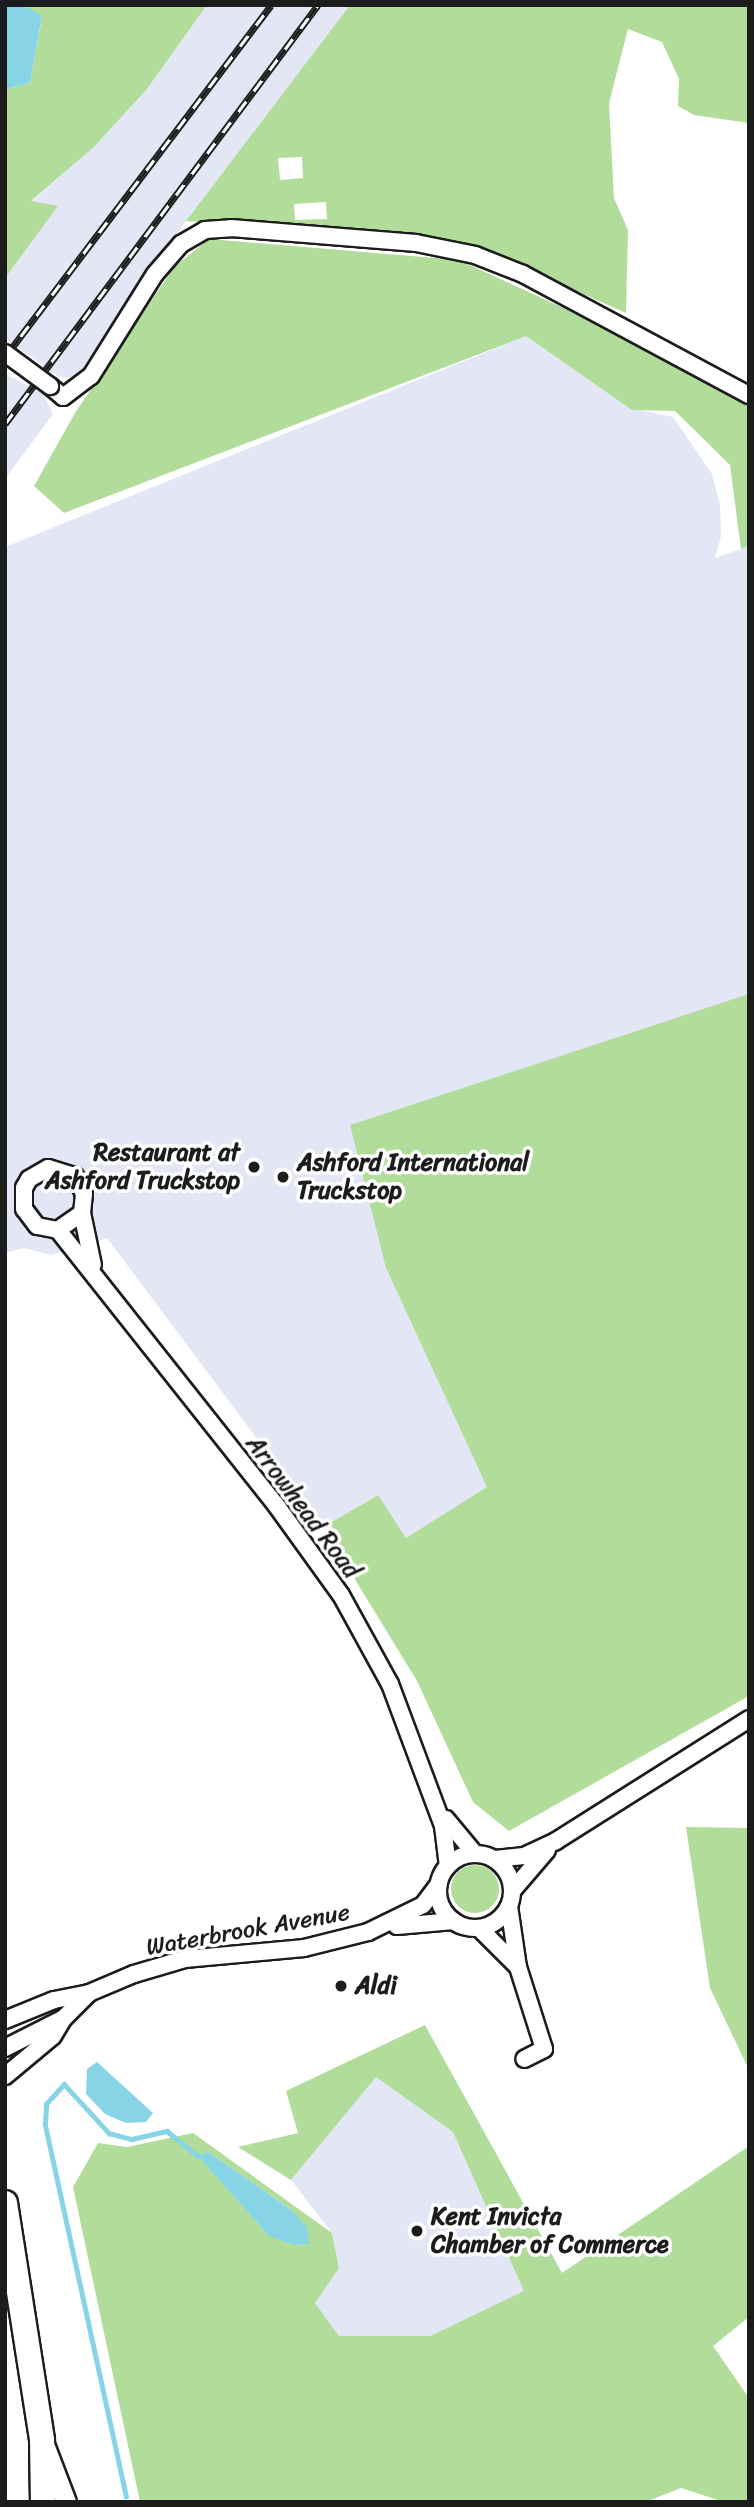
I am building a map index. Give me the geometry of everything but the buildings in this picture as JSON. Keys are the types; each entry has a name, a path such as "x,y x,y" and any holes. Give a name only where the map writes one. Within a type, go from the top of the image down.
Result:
{"highway":[{"path":"5,2203 42,2440 43,2502"}],"street":[{"path":"5,353 64,397 91,376 155,274 181,244 205,230 231,228 416,243 475,255 523,274 749,395"},
{"path":"58,1168 75,1176 84,1194 82,1213 58,1230 37,1226 24,1209 24,1188 38,1172 58,1168"},
{"name":"Arrowhead Road","path":"82,1213 94,1270"},
{"name":"Arrowhead Road","path":"58,1230 94,1270 341,1595 390,1684 433,1796 448,1866"},
{"path":"518,1967 479,1928 454,1921 443,1908 439,1884 448,1866 475,1854 495,1860 524,1856 556,1841 749,1719"},
{"name":"Arrowhead Road","path":"433,1796 457,1836 475,1854"},
{"path":"479,1928 497,1921 510,1898 556,1841"},
{"path":"495,1860 508,1873 518,1967 544,2049 524,2059"},
{"name":"Waterbrook Avenue","path":"377,1929 423,1905 439,1884"},
{"name":"Waterbrook Avenue","path":"5,2021 30,2010 89,1993 134,1973 185,1959 304,1948 377,1929 454,1921"},
{"name":"Waterbrook Avenue","path":"5,2077 53,2036 64,2018 89,1993"},
{"name":"Waterbrook Avenue","path":"5,2006 30,2010"},
{"name":"Waterbrook Avenue","path":"5,2048 64,2018"},
{"path":"42,2440 66,2502"}],"shaded area":[{"path":"207,5 350,5 186,221 76,378 59,377 5,338 5,236 31,202 94,147 147,89"},
{"path":"526,336 630,408 673,417 712,474 720,504 721,536 715,558 749,546 749,995 386,1268 488,1487 406,1538 377,1495 323,1527 107,1238 51,1255 24,1248 5,1253 5,547"},
{"path":"5,374 42,392 53,414 5,479"},
{"path":"376,2077 453,2132 525,2291 430,2336 339,2336 315,2303 339,2268 332,2233 291,2180"}],"green space":[{"path":"24,5 207,5 147,89 94,147 31,201 58,206 5,278 5,89 30,83 42,17"},
{"path":"350,5 749,5 749,123 694,115 678,106 679,79 662,42 628,29 609,103 614,198 628,230 626,313 482,249 368,234 186,221","holes":["302,157 303,178 280,180 278,158","326,202 327,219 295,220 294,204"]},
{"path":"209,239 459,260 635,341 749,400 749,546 741,549 730,465 675,411 632,410 526,336 64,513 34,486 75,413 174,267"},
{"path":"749,994 749,1696 509,1831 473,1802 417,1681 323,1527 378,1495 406,1538 487,1487 386,1268 350,1125"},
{"path":"686,1827 749,1828 749,2070 710,1988"},
{"path":"475,1865 492,1872 499,1889 492,1906 475,1913 458,1906 451,1889 458,1872"},
{"path":"425,2025 562,2273 749,2146 749,2317 713,2346 749,2398 749,2502 724,2502 681,2488 645,2502 140,2502 73,2187 98,2143 127,2147 193,2133 332,2233 339,2268 315,2303 339,2336 430,2336 524,2291 453,2132 376,2077 291,2180 238,2147 298,2133 286,2091","holes":["208,2152 290,2209 308,2244 294,2245 268,2235 199,2156"]}],"water":[{"path":"5,5 24,5 42,16 30,83 5,89"},
{"path":"97,2062 153,2113 146,2122 126,2123 105,2114 86,2094 87,2069"},
{"path":"208,2152 290,2209 307,2227 309,2244 294,2245 269,2236 198,2156"}],"waterway":[{"path":"126,2497 45,2125 46,2104 64,2084 109,2133 132,2139 167,2131 198,2156"}],"railway":[{"path":"5,357 271,5"},
{"path":"5,424 318,5"}],"place":[{"name":"Restaurant at Ashford Truckstop","path":"254,1167"},
{"name":"Ashford International Truckstop","path":"283,1177"},
{"name":"Aldi","path":"341,1986"},
{"name":"Kent Invicta Chamber of Commerce","path":"417,2231"}]}
